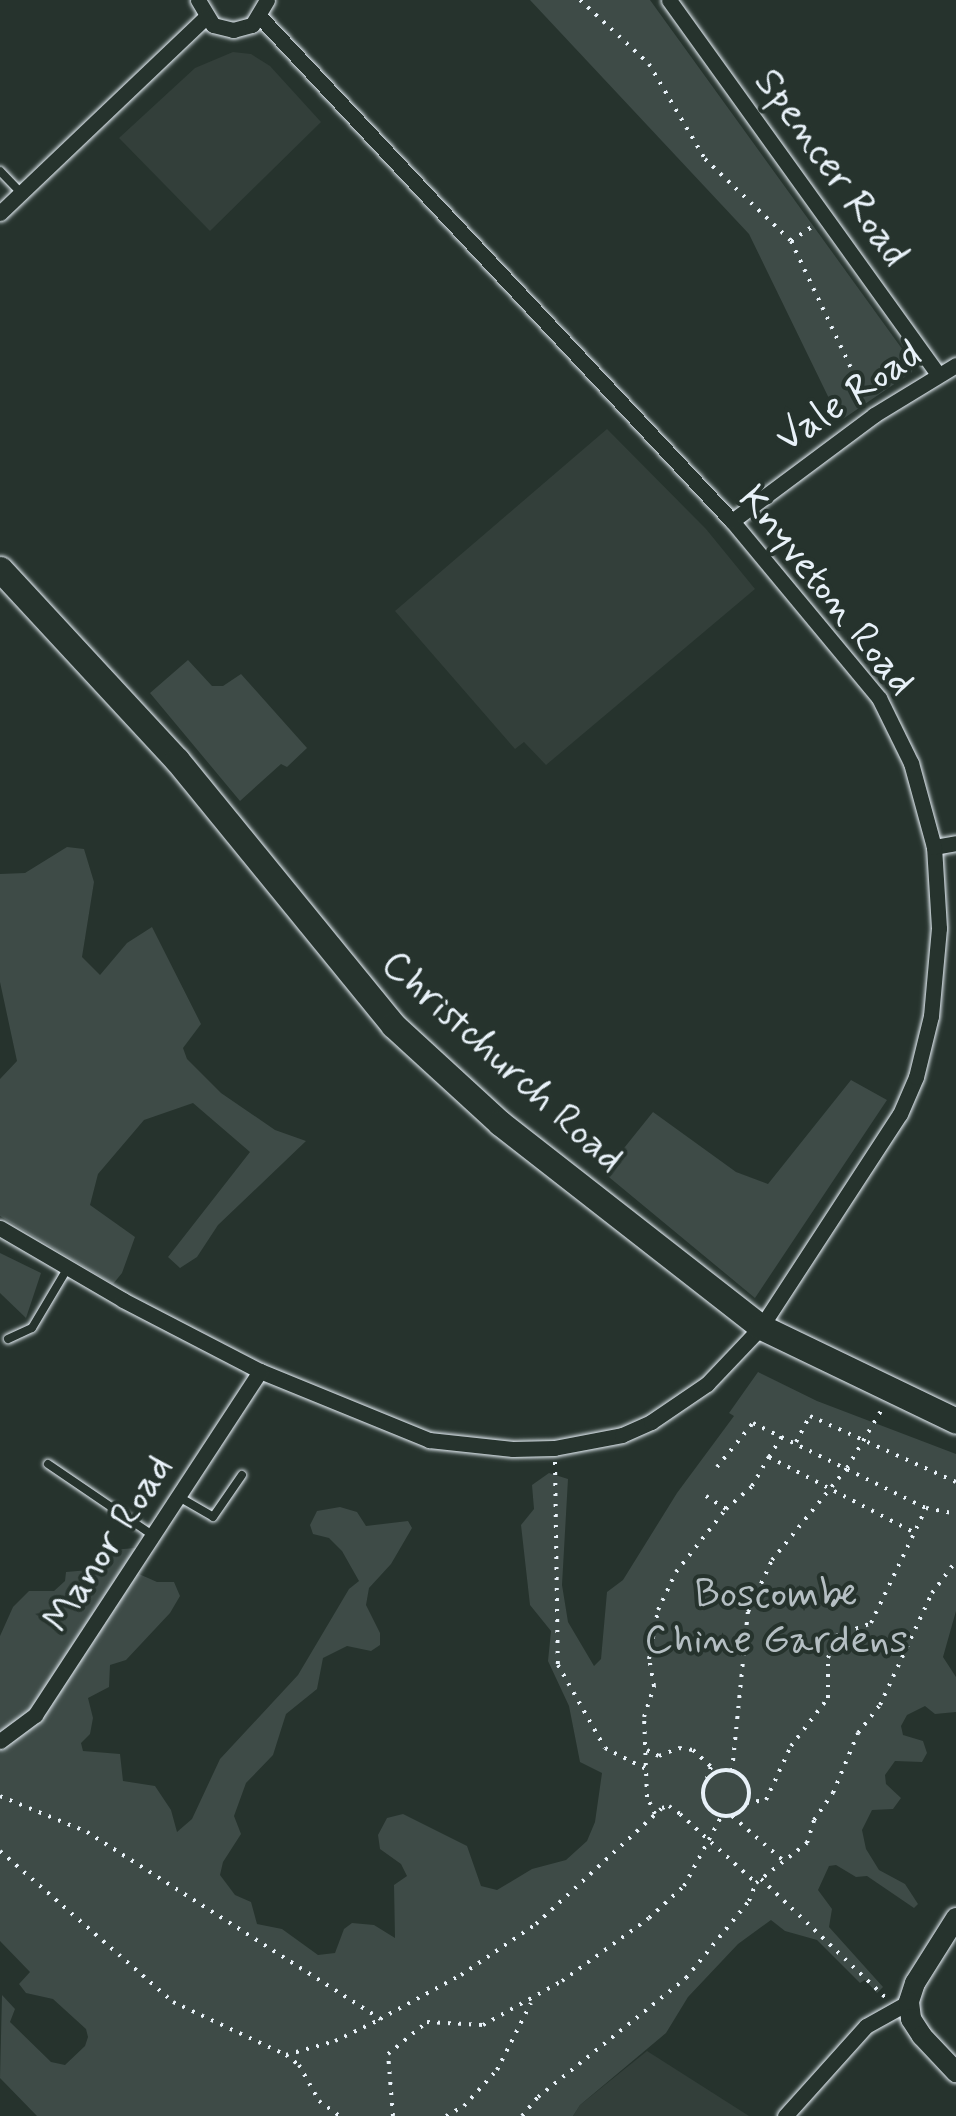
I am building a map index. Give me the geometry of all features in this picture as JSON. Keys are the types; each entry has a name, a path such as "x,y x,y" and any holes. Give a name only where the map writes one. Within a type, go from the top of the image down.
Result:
{"main road":[{"name":"Christchurch Road","path":"0,569 177,760 393,1025 500,1122 760,1327 956,1422"}],"street":[{"path":"198,0 206,18 233,30 260,17 267,0"},
{"name":"Spencer Road","path":"669,0 938,374"},
{"name":"Knyveton Road","path":"260,17 732,521 879,698 911,763 934,847 939,928 936,980 916,1077 870,1162 760,1327"},
{"path":"0,213 206,18"},
{"name":"Vale Road","path":"732,521 874,415 956,365"},
{"path":"934,847 956,843"},
{"path":"0,1228 67,1269 260,1371 429,1440 485,1448 554,1448 622,1435 651,1422 707,1384 760,1327"},
{"name":"Manor Road","path":"0,1740 34,1715 260,1371"},
{"path":"785,2116 866,2026 902,2004 953,1927"},
{"path":"902,2004 922,2036 956,2072"}],"lane":[{"path":"0,171 21,193"},
{"path":"8,1339 32,1328 67,1269"},
{"path":"48,1464 154,1536"},
{"path":"179,1497 213,1517 242,1474"}],"path":[{"path":"580,0 649,64 705,159 791,241 829,330 874,415"},
{"path":"791,241 827,216"},
{"path":"732,1770 748,1612 772,1560 847,1468 891,1392"},
{"path":"796,1442 810,1416 956,1482"},
{"path":"717,1467 753,1423 926,1508 956,1514"},
{"path":"655,1814 647,1797 644,1717 654,1686 649,1660 658,1610 676,1572 726,1509 752,1486 782,1435"},
{"path":"554,1448 558,1665 606,1748 646,1770"},
{"path":"769,1458 832,1487 913,1532"},
{"path":"706,1496 726,1509"},
{"path":"647,1750 659,1756 679,1748 693,1750 711,1766 706,1803 722,1815 731,1815 746,1803 766,1800 792,1746 828,1698 828,1658 836,1636 871,1622 926,1508"},
{"path":"522,2116 538,2096 686,1978 749,1900 759,1881 807,1844 814,1820 833,1793 858,1734 880,1704 932,1593 956,1561"},
{"path":"706,1783 714,1774 732,1770"},
{"path":"732,1770 747,1784 746,1803"},
{"path":"0,1796 86,1832 380,2020"},
{"path":"286,2055 326,2045 462,1974 536,1924 668,1806 902,2004"},
{"path":"393,2116 388,2054 427,2022 483,2024 532,1999 649,1918 684,1886 722,1815"},
{"path":"731,1815 785,1862"},
{"path":"0,1850 174,2002 286,2055 299,2066 319,2100 340,2116"},
{"path":"446,2116 464,2106 497,2070 532,1999"}],"shaded area":[{"path":"233,52 251,54 270,66 321,122 210,231 119,138 195,68"},
{"path":"607,429 706,529 755,589 546,765 524,742 515,749 395,611"},
{"path":"647,2051 749,2116 573,2116 580,2105"}],"green space":[{"path":"530,0 650,0 913,364 912,372 840,421 749,234"},
{"path":"188,660 212,686 223,686 241,674 307,748 287,767 281,764 240,801 150,693"},
{"path":"67,847 84,849 94,882 82,957 100,975 127,943 152,927 201,1024 183,1048 187,1059 221,1093 275,1130 306,1141 218,1225 197,1257 180,1268 168,1257 250,1152 193,1103 144,1120 98,1174 90,1205 135,1237 122,1273 113,1284 0,1216 0,1079 17,1061 0,982 0,874 25,873"},
{"path":"851,1080 887,1100 755,1298 604,1173 653,1112 736,1172 768,1184"},
{"path":"0,1253 41,1273 26,1318 0,1293"},
{"name":"Boscombe Chine Gardens","path":"758,1372 817,1401 956,1454 956,1611 943,1657 956,1677 956,1712 935,1714 925,1706 907,1715 901,1726 903,1735 923,1741 927,1753 922,1762 895,1761 885,1775 886,1784 901,1798 893,1809 872,1810 862,1830 866,1849 879,1870 905,1884 918,1904 914,1908 867,1876 856,1877 836,1865 829,1866 818,1890 832,1909 829,1927 883,1987 877,1993 865,1980 860,1983 817,1940 785,1931 771,1920 738,1944 688,1997 666,2033 580,2105 573,2116 37,2116 0,2078 2,1995 15,2009 10,2022 51,2062 65,2065 85,2046 88,2037 86,2029 53,1999 26,1993 19,1984 30,1972 0,1941 0,1636 13,1607 29,1591 54,1591 65,1581 66,1572 89,1570 112,1550 135,1548 142,1563 139,1574 157,1582 174,1582 180,1596 170,1613 126,1660 110,1665 109,1687 88,1698 93,1718 90,1734 81,1743 83,1751 120,1754 123,1781 155,1786 171,1810 177,1832 192,1819 220,1759 298,1675 349,1589 359,1581 342,1551 329,1538 313,1534 310,1525 317,1511 340,1507 357,1512 366,1526 408,1521 412,1528 391,1564 369,1588 366,1605 380,1633 380,1645 371,1651 347,1646 323,1658 317,1689 286,1714 273,1755 246,1783 234,1816 241,1834 223,1862 220,1875 235,1895 251,1902 257,1924 282,1929 318,1955 335,1953 344,1929 352,1923 374,1925 395,1938 394,1885 407,1876 401,1864 380,1849 378,1835 387,1818 403,1814 467,1846 481,1886 497,1890 532,1869 566,1860 587,1841 595,1822 602,1773 580,1762 569,1706 548,1661 551,1631 530,1605 521,1525 534,1509 532,1485 549,1473 568,1479 562,1585 568,1622 594,1666 601,1659 607,1592 623,1580 677,1493 734,1416 729,1413"}]}
